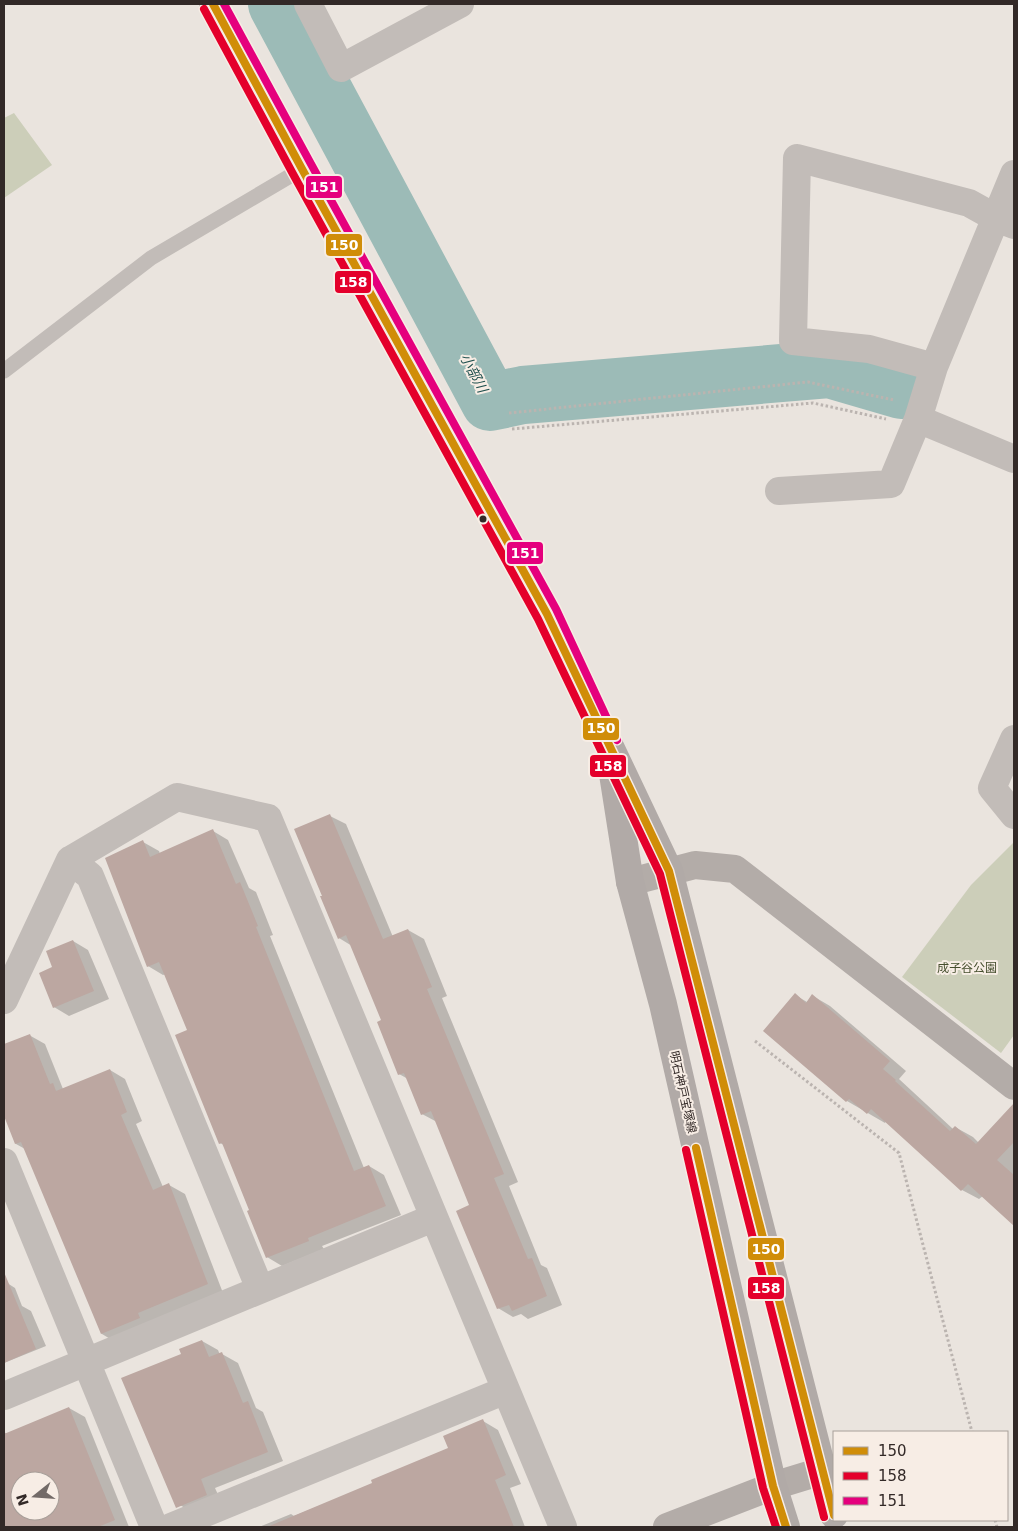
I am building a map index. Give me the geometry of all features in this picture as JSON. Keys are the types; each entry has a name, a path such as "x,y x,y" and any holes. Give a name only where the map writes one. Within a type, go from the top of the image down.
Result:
{"main road":[{"name":"明石神戸宝塚線","path":"213,4 302,170 547,614 669,872 833,1511"},
{"name":"明石神戸宝塚線","path":"608,744 630,882 663,1004 773,1486 786,1527"}],"street":[{"path":"308,4 341,68 460,4"},
{"path":"934,367 869,348 792,341 796,158 969,203 1005,222"},
{"path":"779,491 891,484 918,419 934,367 1005,222 1014,174"},
{"path":"918,419 1014,459"},
{"path":"1014,739 992,788 1014,815"},
{"path":"4,1000 70,860 177,797 268,818 563,1527"},
{"path":"70,860 90,876 260,1289"},
{"path":"630,882 695,864 735,869 1014,1086"},
{"path":"4,1162 154,1527"},
{"path":"4,1396 433,1218"},
{"path":"171,1527 506,1390"},
{"path":"667,1527 773,1486 822,1471"}],"lane":[{"path":"4,371 151,258 302,170"}],"path":[{"path":"509,413 808,382 895,400 918,419"},
{"path":"512,429 812,403 892,421 918,419"},
{"path":"754,1041 899,1153 972,1431"}],"green space":[{"path":"14,113 52,165 4,198 4,118"},
{"name":"成子谷公園","path":"1014,842 1014,1035 1001,1053 902,977 971,885"}],"building":[{"path":"330,814 383,939 408,929 432,987 427,989 504,1174 494,1178 528,1259 532,1258 547,1296 512,1311 509,1305 497,1309 456,1211 469,1205 431,1111 421,1115 404,1073 398,1075 377,1022 381,1020 346,935 338,939 294,829"},
{"path":"213,829 236,884 240,882 258,926 256,927 354,1171 369,1165 386,1206 308,1238 309,1241 266,1258 222,1143 219,1144 175,1035 187,1030 159,962 147,967 105,858 143,840 150,857"},
{"path":"73,940 94,991 53,1008 39,973 52,967 46,951"},
{"path":"795,993 806,1003 812,994 890,1061 883,1069 950,1131 955,1126 976,1144 1014,1103 1014,1142 997,1160 1014,1175 1014,1226 968,1184 961,1191 871,1109 867,1114 849,1099 846,1102 763,1031"},
{"path":"30,1034 50,1084 53,1083 56,1091 110,1069 127,1112 121,1115 153,1190 169,1183 208,1284 138,1313 140,1318 101,1334 21,1142 15,1144 4,1116 4,1044"},
{"path":"4,1272 36,1349 4,1363"},
{"path":"202,1340 209,1357 222,1352 243,1403 248,1401 268,1452 201,1479 207,1495 176,1508 121,1378 181,1354 179,1349"},
{"path":"69,1407 115,1520 98,1527 4,1527 4,1434"},
{"path":"483,1419 506,1475 495,1480 514,1527 267,1527 372,1483 371,1480 448,1448 443,1436"}],"waterway":[{"name":"小部川","path":"277,4 490,402 523,395 829,369 901,390"}],"transit line":[{"name":"150","path":"213,4 547,614 669,871 833,1511"},
{"name":"151","path":"224,4 556,609 617,740"},
{"name":"158","path":"204,9 538,619 660,874 824,1517"},
{"name":"150","path":"696,1148 773,1486 786,1527"},
{"name":"158","path":"686,1150 763,1488 776,1527"}]}
